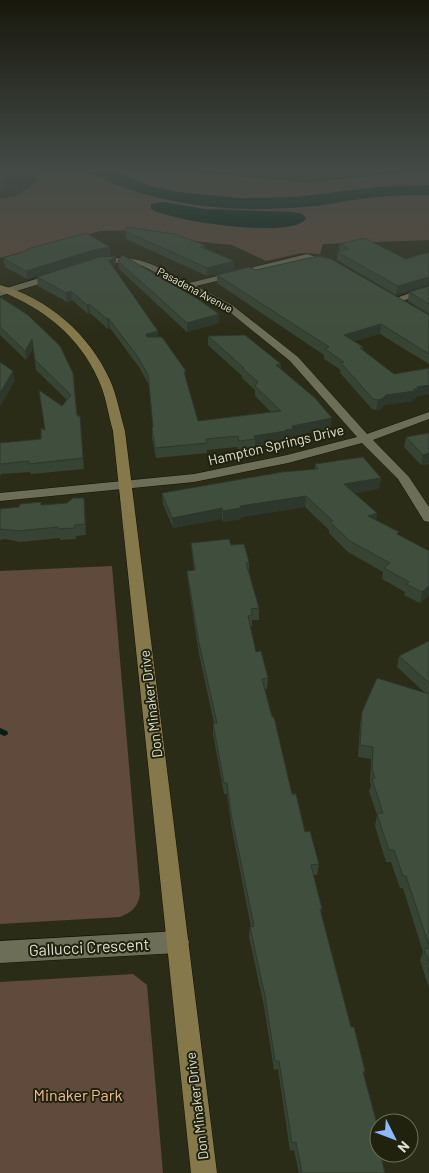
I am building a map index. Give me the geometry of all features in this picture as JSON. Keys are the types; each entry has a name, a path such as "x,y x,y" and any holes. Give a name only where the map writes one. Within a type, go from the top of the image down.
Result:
{"street":[{"path":"190,285 299,258 320,259 343,268"},
{"name":"Pasadena Avenue","path":"89,265 110,260 135,260 190,285 229,307 294,359 365,439 403,477 429,518"},
{"path":"3,291 62,274"},
{"path":"410,308 392,297 429,289"},
{"name":"Don Minaker Drive","path":"3,291 56,316 82,340 104,379 119,430 204,1173"},
{"name":"Hampton Springs Drive","path":"0,497 194,478 288,459 365,439 429,415"},
{"name":"Gallucci Crescent","path":"0,952 178,942"}],"green space":[{"path":"0,225 429,225 429,240 323,244 320,254 301,253 266,261 232,245 184,240 149,230 100,231 0,258"},
{"path":"112,566 139,899 134,909 120,917 0,924 0,571"},
{"name":"Minaker Park","path":"133,974 147,985 163,1173 0,1173 0,982"}],"shaded area":[{"path":"221,225 294,225 281,228"}],"building":[{"path":"127,227 174,234 205,245 201,247 234,261 207,268 125,231"},
{"path":"86,233 110,247 94,250 26,271 3,258 27,249"},
{"path":"364,238 406,259 429,252 429,277 398,286 337,252 349,249 340,244"},
{"path":"122,255 199,300 219,314 187,323 118,261"},
{"path":"116,256 109,261 158,331 146,334 147,337 162,337 186,371 184,372 198,421 281,411 255,386 258,382 208,336 245,335 281,364 276,365 315,398 332,418 292,426 293,429 286,431 254,436 255,439 239,441 238,436 206,439 207,443 155,448 148,375 138,357 109,319 89,304 87,305 71,291 66,293 37,277 99,257"},
{"path":"318,256 331,259 429,315 429,354 381,324 344,335 363,347 360,348 394,374 429,368 429,385 417,387 418,389 413,389 415,391 386,395 378,400 373,399 341,363 344,362 325,349 329,347 217,275 249,267 256,270"},
{"path":"429,286 429,304 409,292"},
{"path":"0,297 28,315 60,346 73,373 77,416 80,416 83,458 29,464 29,461 0,464 0,443 41,439 41,428 45,430 39,390 62,406 71,395 35,360 32,339 25,351 0,327"},
{"path":"0,362 13,371 0,393"},
{"path":"429,433 429,453 423,455 406,437"},
{"path":"363,457 381,478 344,484 377,513 368,516 399,532 397,534 429,551 429,586 422,592 406,584 409,582 384,568 390,563 350,541 330,522 333,521 306,496 240,506 241,508 223,511 222,508 172,518 162,493 282,472 318,469 315,464"},
{"path":"73,498 84,498 85,524 75,525 75,528 59,529 58,527 17,531 0,529 0,509 19,507 20,504 41,502 41,505 67,503"},
{"path":"229,539 231,545 244,544 249,562 246,563 259,608 251,609 252,615 248,616 256,652 261,651 268,678 262,679 272,717 274,717 292,794 296,794 305,832 310,831 319,864 311,865 322,909 320,909 351,1027 354,1027 374,1113 369,1113 369,1163 382,1163 385,1173 302,1173 296,1142 292,1143 279,1061 275,1061 265,996 250,927 254,926 231,814 227,783 224,783 213,723 217,723 199,643 187,571 195,570 191,543"},
{"path":"429,641 429,683 399,656"},
{"path":"377,678 429,694 429,946 406,876 403,876 394,850 389,850 377,814 383,813 372,779 375,778 372,769 373,747 360,745 362,712"},
{"path":"429,948 429,963 424,949"}],"waterway":[{"path":"0,731 4,733"}]}
